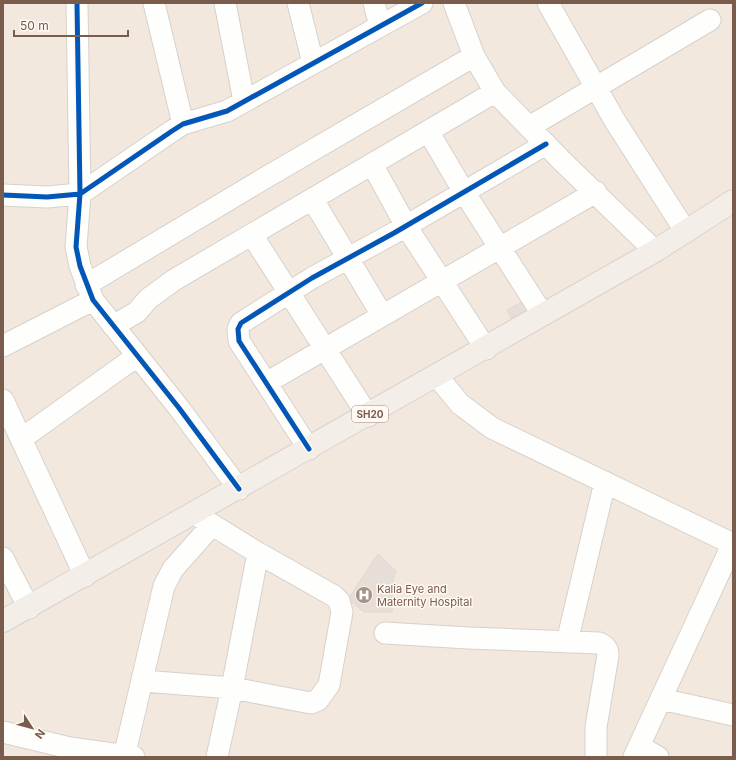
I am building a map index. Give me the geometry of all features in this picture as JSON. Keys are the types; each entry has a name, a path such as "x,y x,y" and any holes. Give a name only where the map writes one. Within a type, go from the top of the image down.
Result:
{"main road":[{"name":"SH20","path":"3,621 86,576 203,520 239,489 656,251 733,201"}],"street":[{"path":"77,3 80,194 76,247 77,258 90,292 113,326 179,408 239,489"},
{"path":"154,3 183,124"},
{"path":"225,3 244,101"},
{"path":"298,3 313,63"},
{"path":"374,3 380,26"},
{"path":"3,195 47,197 80,194 160,138 183,124 219,115 422,3"},
{"path":"454,3 474,56 496,92 546,144 656,251"},
{"path":"548,3 615,121 686,232"},
{"path":"529,127 710,20"},
{"path":"3,346 90,292 265,178 474,56"},
{"path":"113,326 137,312 148,299 163,287 496,92"},
{"path":"428,131 464,192 543,315"},
{"path":"309,449 239,341 238,329 241,323 288,292 350,259 546,144"},
{"path":"372,164 406,226 486,348"},
{"path":"266,382 596,192"},
{"path":"313,200 350,259 382,315"},
{"path":"252,235 368,416"},
{"path":"22,439 137,356"},
{"path":"437,376 460,404 492,428 733,543 636,752 658,757"},
{"path":"3,400 86,576"},
{"path":"567,642 605,482"},
{"path":"3,732 70,748 127,757 143,681 164,586 203,520 334,596 339,601 342,612 329,685 318,700 311,703 232,688 143,681"},
{"path":"217,757 258,553"},
{"path":"3,558 29,608"},
{"path":"385,634 599,642 608,650 596,727 596,757"},
{"path":"661,699 733,715"}],"shaded area":[{"path":"3,3 733,3 733,757 3,757"}],"building":[{"path":"531,297 539,313 515,326 507,310"},
{"path":"378,554 396,571 393,581 392,612 364,612 348,599"}],"cycle path":[{"path":"77,3 80,194 76,247 80,266 93,300 179,408 239,489"},
{"path":"3,195 47,197 80,194 183,124 227,111 422,3"},
{"path":"309,449 239,341 238,329 241,323 312,278 394,233 546,144"}],"place":[{"name":"Kalia Eye and Maternity Hospital","path":"364,595"}]}
